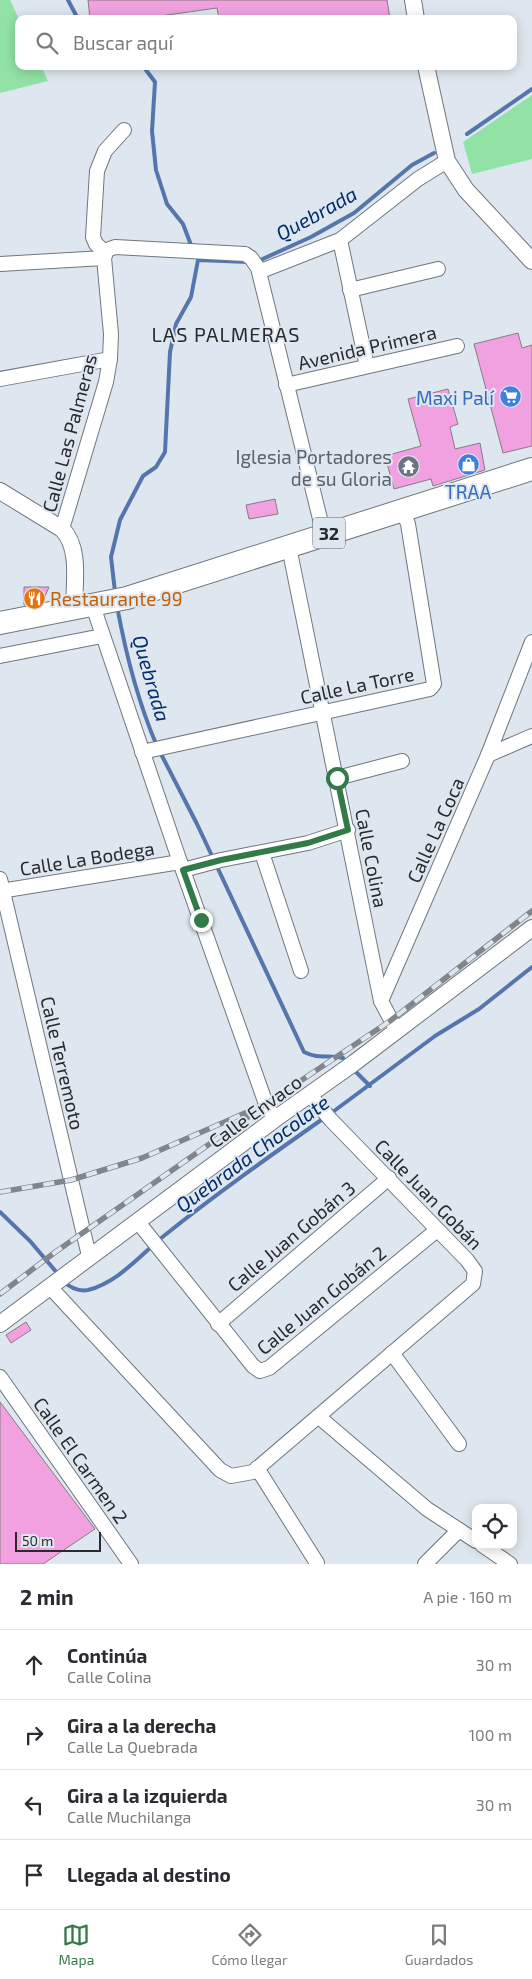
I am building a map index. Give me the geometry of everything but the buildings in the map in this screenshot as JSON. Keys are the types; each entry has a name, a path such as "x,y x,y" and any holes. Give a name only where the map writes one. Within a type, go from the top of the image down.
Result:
{"highway":[{"name":"32","path":"0,638 96,615 405,517 532,469"},
{"name":"32","path":"291,553 324,535 405,517 532,484"},
{"name":"32","path":"0,623 96,615"}],"street":[{"path":"413,0 415,15"},
{"path":"427,70 447,161 466,190 532,261"},
{"path":"104,255 93,237 98,171 105,150 124,130"},
{"path":"257,265 340,240 418,179 447,161"},
{"path":"340,240 367,366"},
{"path":"0,264 104,255 110,248 115,247 245,254 257,265 324,535"},
{"name":"Calle Las Palmeras","path":"62,529 106,382 110,359 111,334 104,255"},
{"path":"350,290 438,269"},
{"name":"Avenida Primera","path":"286,385 457,346"},
{"path":"0,379 110,359"},
{"path":"0,491 62,529 70,537 96,615 146,751 181,866 266,1104 275,1119"},
{"name":"Calle La Torre","path":"146,751 430,689 434,684 405,517"},
{"name":"Calle Colina","path":"291,553 381,1000"},
{"path":"0,656 96,615"},
{"name":"Calle La Coca","path":"381,1000 488,755 532,642"},
{"path":"488,755 532,736"},
{"path":"337,778 402,761"},
{"name":"Calle La Bodega","path":"1,887 181,866 198,866 308,843 348,830"},
{"path":"262,853 302,971"},
{"name":"Calle Terremoto","path":"1,887 89,1256"},
{"name":"Calle Envaco","path":"0,1324 89,1256 141,1226 275,1119 397,1031 532,928"},
{"path":"381,1000 397,1031"},
{"name":"Calle Juan Gobán","path":"58,1281 220,1470 231,1476 253,1472 472,1284 475,1272 467,1260 310,1095"},
{"name":"Calle Juan Gobán 3","path":"218,1324 389,1178"},
{"name":"Calle Juan Gobán 2","path":"141,1226 253,1366 264,1371 437,1230"},
{"path":"392,1354 459,1444"},
{"name":"Calle El Carmen 2","path":"0,1377 131,1564"},
{"path":"319,1417 427,1509 472,1538"},
{"path":"257,1468 317,1563"},
{"path":"425,1564 459,1530"},
{"path":"488,1549 510,1564"}],"green space":[{"path":"0,0 10,0 17,15 15,15 15,70 43,70 48,81 0,93"},
{"path":"532,95 532,159 472,174 463,142"}],"waterway":[{"name":"Quebrada","path":"68,0 76,15"},
{"name":"Quebrada","path":"146,70 155,82 152,131 156,170 167,204 183,224 191,245"},
{"path":"467,134 532,89"},
{"name":"Quebrada","path":"256,262 311,237 354,213 412,165 434,153"},
{"name":"Quebrada","path":"115,592 111,557 120,520 143,476 156,467 165,452 170,352 176,324 191,297 198,260 249,262"},
{"name":"Quebrada","path":"117,606 133,677 157,746"},
{"name":"Quebrada","path":"160,752 197,824 304,1052 315,1056 343,1058"},
{"name":"Quebrada Chocolate","path":"330,1114 435,1036 479,1009 532,967"},
{"name":"Quebrada","path":"354,1070 370,1086"},
{"name":"Quebrada Chocolate","path":"64,1282 75,1289 88,1290 110,1281 204,1205 324,1118"},
{"name":"Quebrada Chocolate","path":"0,1212 30,1241 58,1274"}],"railway":[{"path":"0,1192 71,1180 142,1158 266,1104 390,1021 532,911"},
{"path":"0,1294 54,1253 248,1117"}],"place":[{"name":"Maxi Palí","path":"510,397"},
{"name":"TRAA","path":"468,465"},
{"name":"Iglesia Portadores de su Gloria","path":"408,467"},
{"name":"Restaurante 99","path":"34,598"}],"district":[{"name":"LAS PALMERAS","path":"226,334"}],"route":[{"path":"201,920 183,870 221,860 308,843 348,830 337,778"}]}
